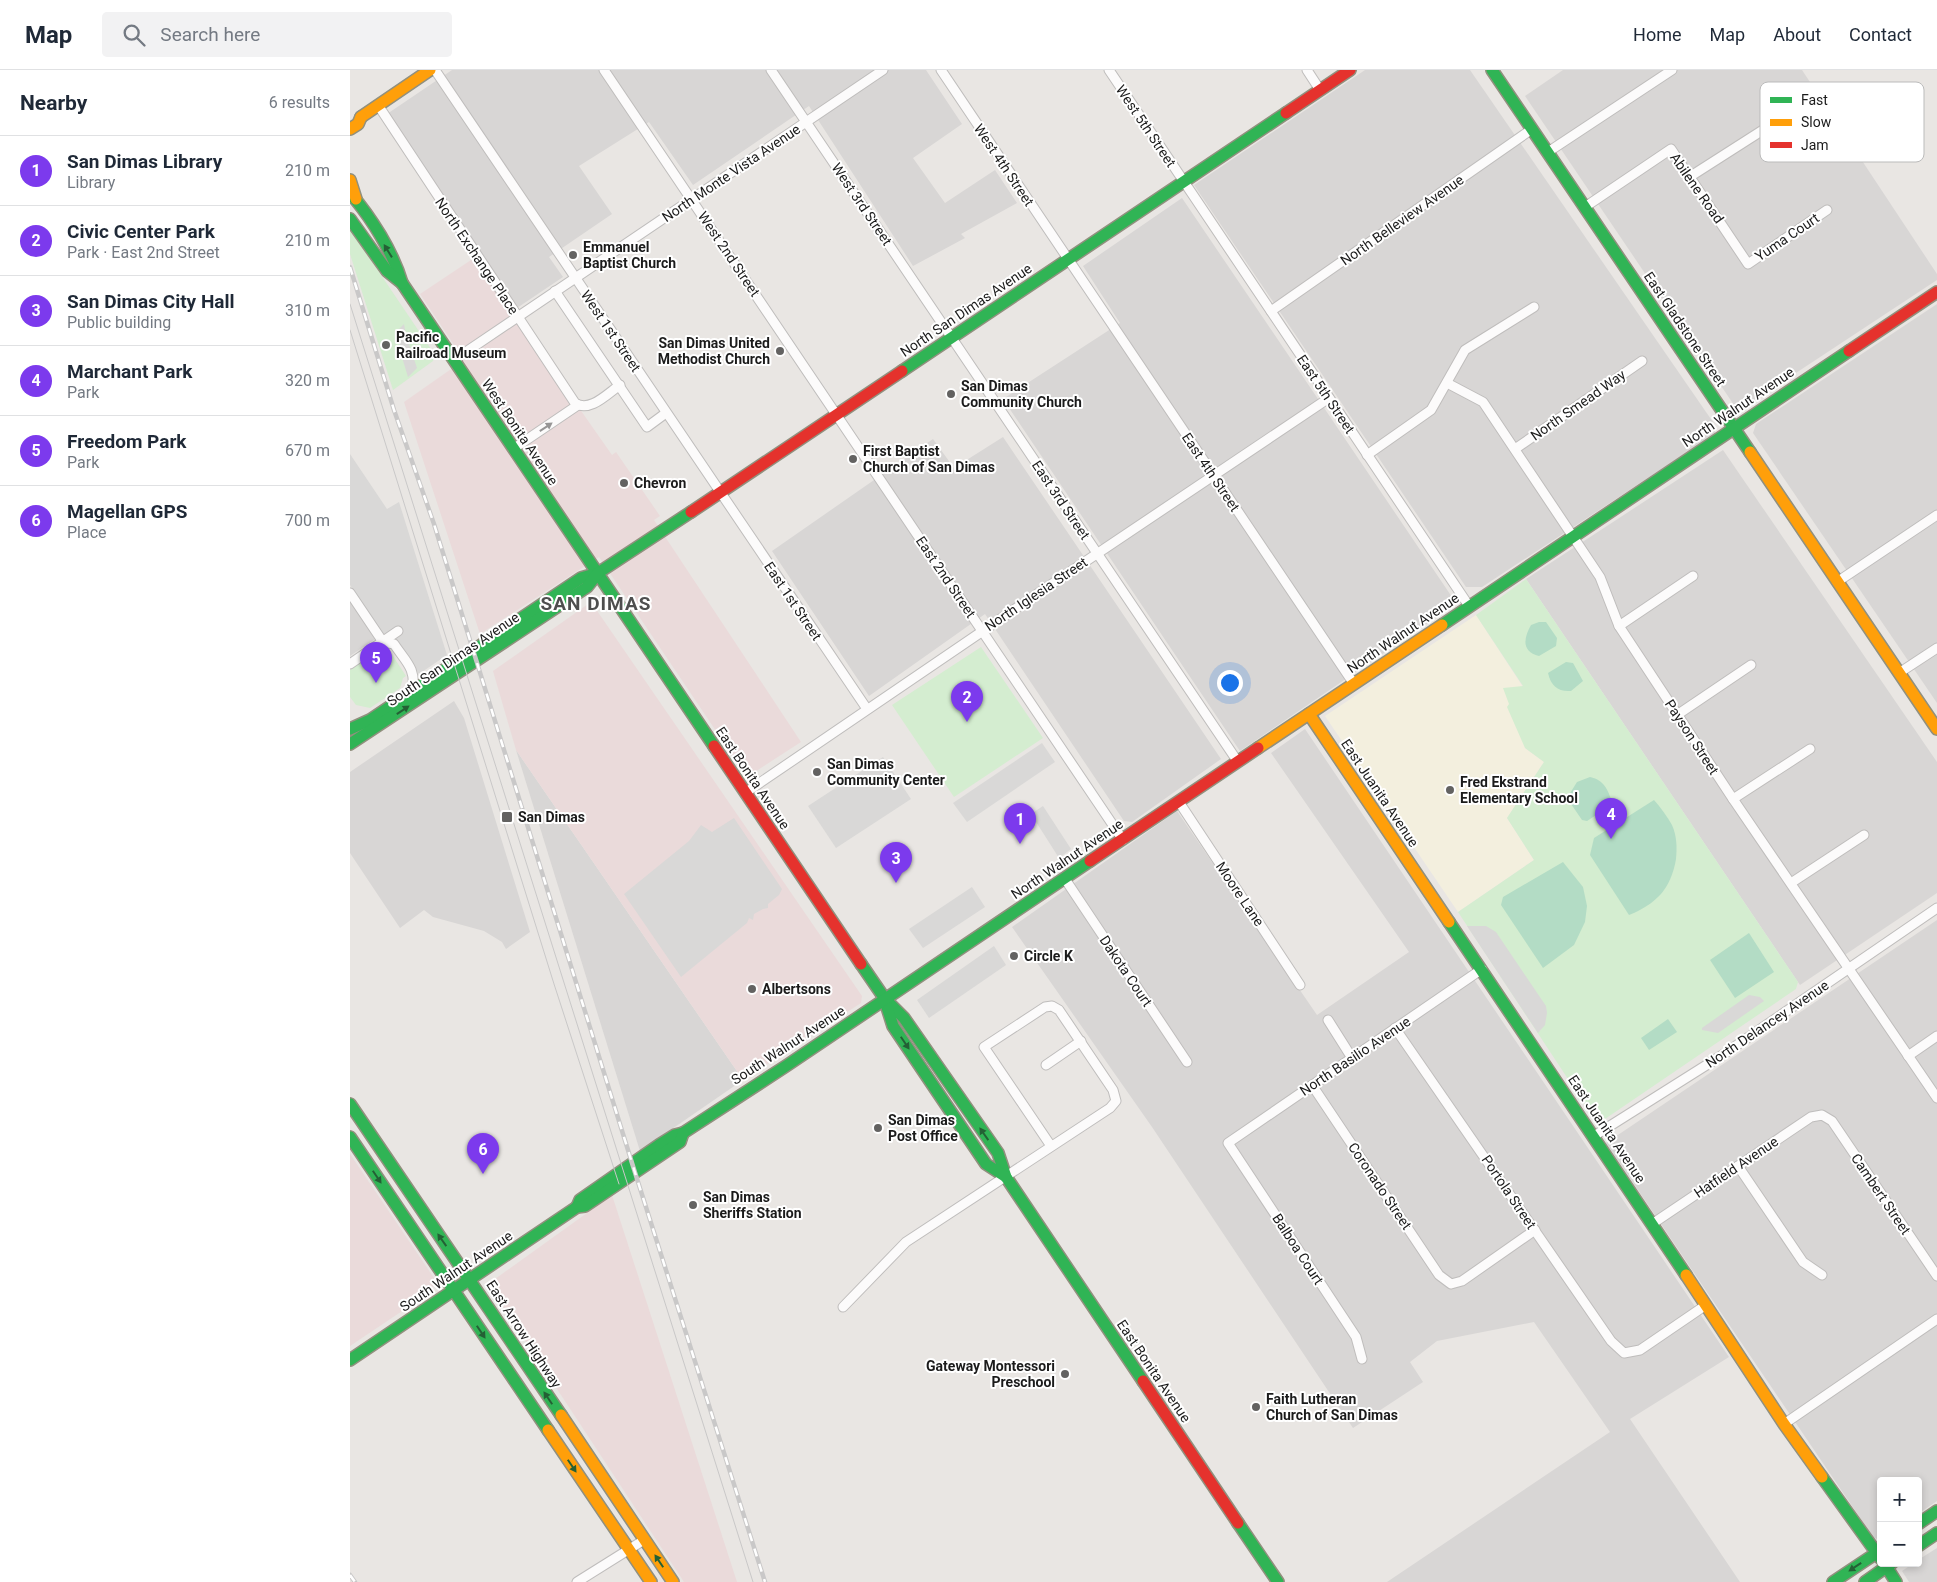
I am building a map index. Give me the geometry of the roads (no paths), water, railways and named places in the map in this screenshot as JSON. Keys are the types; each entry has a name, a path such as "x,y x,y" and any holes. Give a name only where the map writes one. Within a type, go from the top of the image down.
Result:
{"main road":[{"path":"350,129 358,124 355,118 430,70"},
{"name":"North San Dimas Avenue","path":"598,573 1350,70"},
{"name":"East Gladstone Street","path":"1492,70 1937,729"},
{"name":"West Bonita Avenue","path":"350,180 354,197 397,265 402,283"},
{"name":"West Bonita Avenue","path":"350,218 388,271 402,283 598,573"},
{"name":"North Walnut Avenue","path":"885,999 1937,292"},
{"name":"South San Dimas Avenue","path":"352,725 370,720 581,578 598,573"},
{"name":"South San Dimas Avenue","path":"350,744 587,587 598,573"},
{"name":"East Bonita Avenue","path":"598,573 885,999 904,1018 998,1154 1006,1177 1278,1582"},
{"name":"East Juanita Avenue","path":"1309,714 1594,1136 1784,1424 1877,1551"},
{"name":"East Bonita Avenue","path":"885,999 893,1026 986,1164 1006,1177"},
{"name":"South Walnut Avenue","path":"350,1360 577,1207 585,1206 680,1142 684,1133 885,999"},
{"name":"East Arrow Highway","path":"350,1104 673,1582"},
{"path":"350,1137 650,1582"},
{"path":"1921,1522 1937,1511"},
{"path":"1922,1543 1937,1533"},
{"path":"1833,1582 1877,1562"},
{"path":"1865,1582 1877,1567"},
{"name":"East Juanita Avenue","path":"1888,1567 1896,1582"}],"street":[{"name":"West 1st Street","path":"436,70 720,492"},
{"name":"West 2nd Street","path":"604,70 836,414"},
{"name":"West 3rd Street","path":"771,70 952,338"},
{"name":"North Monte Vista Avenue","path":"454,360 883,70"},
{"name":"West 4th Street","path":"941,70 1069,259"},
{"name":"West 5th Street","path":"1109,70 1184,181"},
{"path":"1307,70 1320,90"},
{"path":"1548,152 1672,70"},
{"name":"North Exchange Place","path":"378,105 578,405"},
{"name":"North Belleview Avenue","path":"1271,311 1532,129"},
{"path":"1691,176 1760,132"},
{"name":"Abilene Road","path":"1585,207 1671,148 1748,264"},
{"name":"East 5th Street","path":"1184,181 1469,606"},
{"name":"Yuma Court","path":"1748,264 1827,210"},
{"name":"East 4th Street","path":"1069,259 1354,684"},
{"path":"555,291 647,427 666,413"},
{"path":"1367,455 1431,410 1465,350 1534,307"},
{"name":"East 3rd Street","path":"952,338 1238,762"},
{"name":"North Smead Way","path":"1515,449 1642,361"},
{"name":"Payson Street","path":"1447,383 1483,402 1600,577 1619,626 1677,715 1937,1098"},
{"path":"513,449 578,405 591,405 620,385"},
{"name":"North Iglesia Street","path":"745,792 1329,398"},
{"name":"East 2nd Street","path":"836,414 1123,840"},
{"name":"East 1st Street","path":"720,492 867,709"},
{"path":"1837,582 1937,515"},
{"path":"1619,626 1694,576"},
{"path":"350,593 383,642 394,644 413,672 413,690"},
{"path":"350,664 398,631"},
{"path":"1899,673 1937,648"},
{"path":"1677,715 1751,665"},
{"path":"352,725 362,737"},
{"path":"1733,800 1810,749"},
{"name":"Moore Lane","path":"1179,802 1300,985"},
{"path":"1791,883 1864,835"},
{"name":"Dakota Court","path":"1065,879 1187,1062"},
{"name":"North Delancey Avenue","path":"1594,1136 1724,1054 1937,908"},
{"name":"North Basilio Avenue","path":"1228,1143 1482,969"},
{"path":"843,1307 906,1242 1110,1108 1116,1101 1113,1090 1080,1041 1059,1010 1052,1006 1044,1007 984,1047 1051,1146"},
{"path":"1328,1020 1352,1058"},
{"name":"Portola Street","path":"1395,1028 1611,1341 1624,1353 1640,1350 1706,1305"},
{"path":"1908,1056 1937,1036"},
{"path":"1046,1065 1080,1041"},
{"name":"Coronado Street","path":"1312,1085 1439,1275 1451,1284 1462,1281 1535,1230"},
{"name":"Hatfield Avenue","path":"1652,1224 1811,1117 1822,1115"},
{"name":"Cambert Street","path":"1822,1115 1832,1121 1937,1276"},
{"name":"Balboa Court","path":"1228,1143 1356,1337 1362,1359"},
{"path":"1738,1166 1803,1262 1822,1274"},
{"path":"1784,1424 1937,1320"},
{"path":"577,1582 644,1540"}],"tram line":[{"path":"350,304 753,1582"},
{"path":"350,330 554,984 619,1184"}],"railway":[{"path":"350,267 394,410 434,524 632,1163 765,1582"},
{"path":"350,1575 355,1582"}],"place":[{"name":"Emmanuel Baptist Church","path":"573,255"},
{"name":"Pacific Railroad Museum","path":"386,345"},
{"name":"San Dimas United Methodist Church","path":"780,351"},
{"name":"San Dimas Community Church","path":"951,394"},
{"name":"First Baptist Church of San Dimas","path":"853,459"},
{"name":"Chevron","path":"624,483"},
{"name":"Freedom Park","path":"376,683"},
{"name":"Civic Center Park","path":"967,722"},
{"name":"San Dimas Community Center","path":"817,772"},
{"name":"Fred Ekstrand Elementary School","path":"1450,790"},
{"name":"San Dimas","path":"507,817"},
{"name":"Marchant Park","path":"1611,839"},
{"name":"San Dimas Library","path":"1020,844"},
{"name":"San Dimas City Hall","path":"896,883"},
{"name":"Circle K","path":"1014,956"},
{"name":"Albertsons","path":"752,989"},
{"name":"San Dimas Post Office","path":"878,1128"},
{"name":"Magellan GPS","path":"483,1174"},
{"name":"San Dimas Sheriffs Station","path":"693,1205"},
{"name":"Gateway Montessori Preschool","path":"1065,1374"},
{"name":"Faith Lutheran Church of San Dimas","path":"1256,1407"}],"district":[{"name":"SAN DIMAS","path":"596,603"}]}
